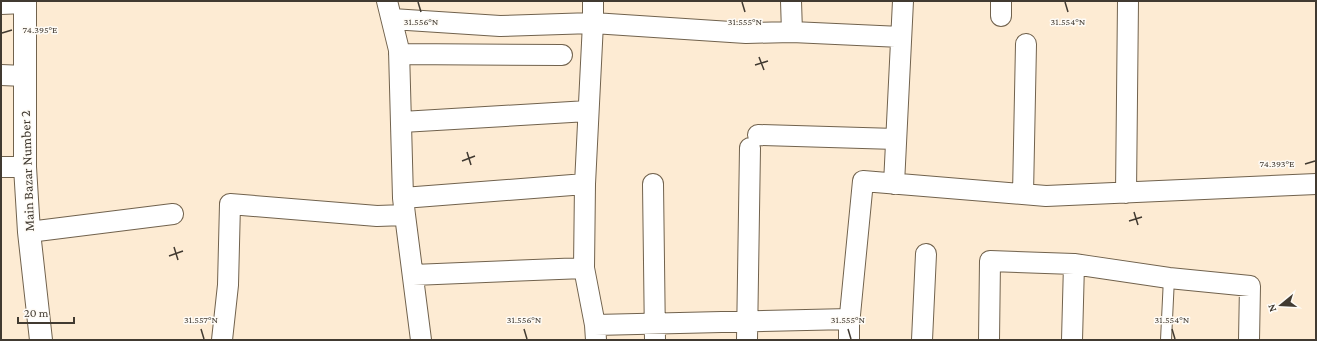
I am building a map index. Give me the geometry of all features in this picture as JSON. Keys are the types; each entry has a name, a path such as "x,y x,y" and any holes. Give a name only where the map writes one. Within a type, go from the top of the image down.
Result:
{"street":[{"path":"593,1 585,184 584,268 596,333 747,331 850,319"},
{"path":"791,1 792,32"},
{"path":"894,184 903,1"},
{"path":"1126,193 1128,1"},
{"path":"1,4 25,2"},
{"name":"Main Bazar Number 2","path":"25,2 25,167 29,232 41,340"},
{"path":"421,340 404,206 399,54 390,10 500,26 593,23 746,32 792,32 901,37"},
{"path":"1023,194 1026,44"},
{"path":"399,54 562,55"},
{"path":"1,75 25,76"},
{"path":"402,122 588,111"},
{"path":"747,331 754,142 896,139"},
{"path":"1,168 25,167"},
{"path":"849,340 863,181 1046,196 1316,184"},
{"path":"222,340 228,285 230,204 377,216 404,206 585,184"},
{"path":"653,184 655,332"},
{"path":"29,232 173,214"},
{"path":"922,340 926,254"},
{"path":"989,340 990,261 1074,264 1169,278 1250,286 1249,340"},
{"path":"1072,340 1074,264"},
{"path":"413,275 584,268"}],"lane":[{"path":"1166,340 1169,278"}]}
